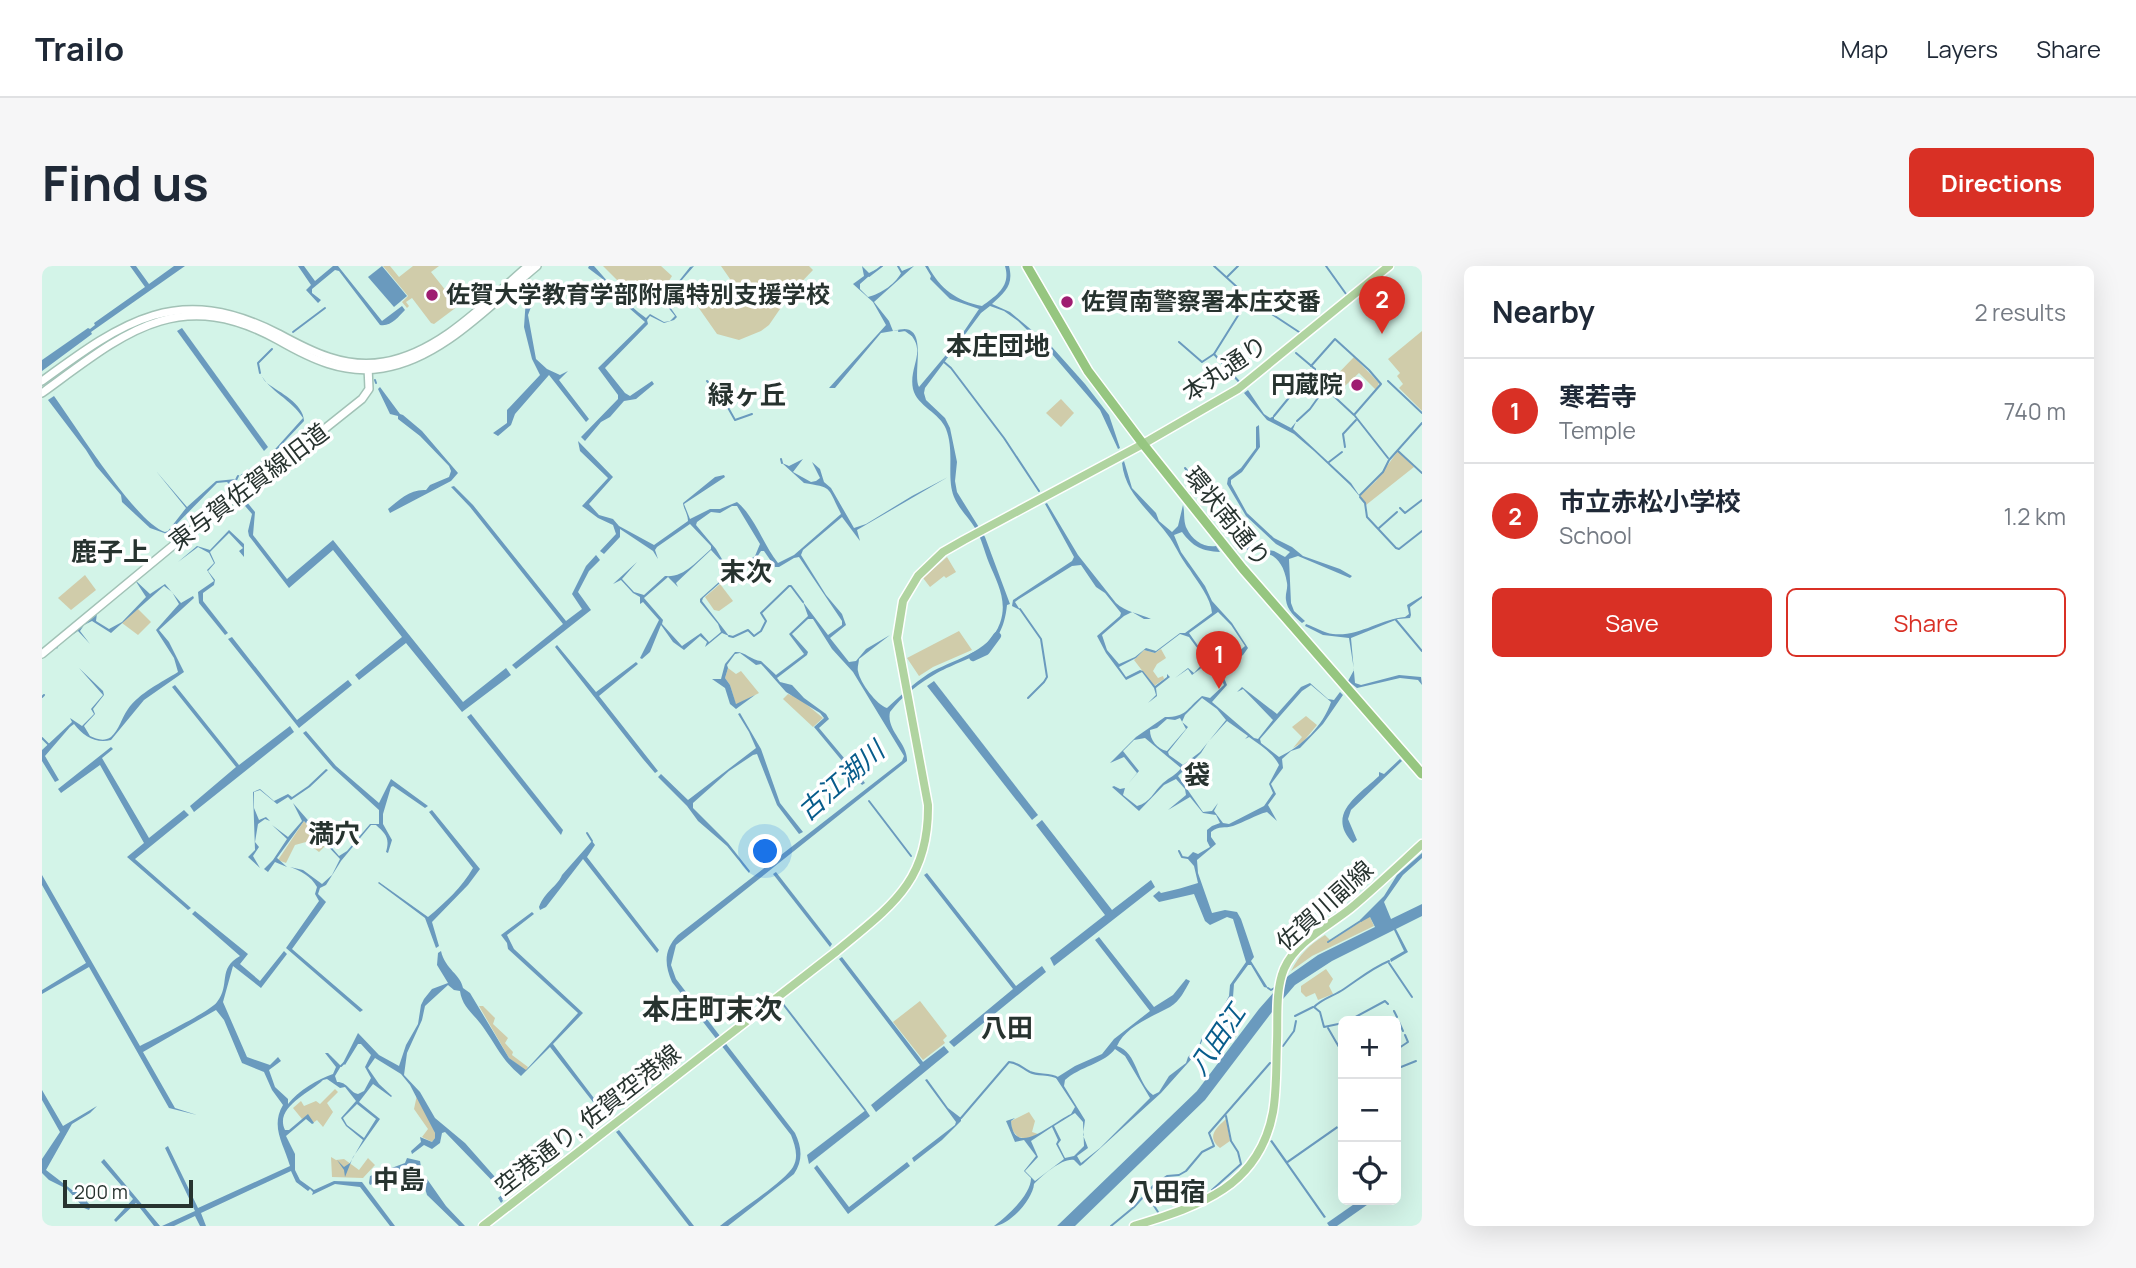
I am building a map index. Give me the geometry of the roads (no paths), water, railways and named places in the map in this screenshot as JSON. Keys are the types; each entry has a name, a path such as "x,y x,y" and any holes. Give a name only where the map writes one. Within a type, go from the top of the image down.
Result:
{"highway":[{"name":"環状南通り","path":"1027,266 1088,370 1143,444 1241,567 1422,774"}],"main road":[{"path":"42,381 114,331 149,317 183,310 235,316 331,359 368,367 430,345 528,266"},
{"path":"42,393 131,331 151,323 182,317 215,317 248,326 304,356 330,366 368,367 399,364 440,346 537,266"},
{"name":"本丸通り","path":"1143,444 1243,386 1389,266"},
{"name":"東与賀佐賀線旧道","path":"42,654 192,529 278,466 362,399 369,389 368,367"},
{"name":"空港通り, 佐賀空港線","path":"483,1226 890,908 904,892 918,868 928,827 928,805 897,638 900,613 907,593 926,567 943,552 1143,444"},
{"name":"佐賀川副線","path":"1134,1226 1205,1202 1228,1186 1252,1159 1264,1140 1273,1112 1280,985 1285,967 1297,950 1351,908 1422,844"}],"water":[{"path":"130,266 136,266 149,284 174,266 185,266 91,332 92,334 42,371 42,360 90,329 94,323 145,287"},
{"path":"298,266 304,266 315,281 333,266 338,266 382,321 402,306 405,310 391,323 380,325 339,271 335,270 312,289 312,293 321,300 318,303 306,290 311,285"},
{"path":"382,266 407,296 394,307 368,277"},
{"path":"594,266 625,300 646,318 650,314 664,322 675,316 663,301 690,267 694,266 675,288 689,302 674,290 665,300 677,317 674,320 664,323 650,316 648,324 605,368 630,396 652,381 654,384 636,399 624,401 585,441 581,437 618,399 618,395 598,368 645,322 621,301 604,280 588,268"},
{"path":"862,266 869,273 877,269 860,284 860,289 868,297 888,287 902,271 914,266 874,302 889,321 893,331 881,333 835,388 829,388 886,325 873,302 853,284 864,276"},
{"path":"925,266 928,266 950,293 982,306 1004,285 1005,266 1009,266 1009,283 992,304 1010,312 1052,347 1085,384 1109,415 1120,448 1118,449 1100,410 1052,354 1018,321 1004,311 990,306 981,313 925,388 926,400 945,418 950,428 957,462 957,492 985,537 1010,604 1007,605 999,634 992,643 974,656 924,681 905,695 890,712 891,725 904,748 907,761 676,945 671,965 676,979 795,1133 800,1149 799,1164 794,1174 728,1226 720,1226 788,1173 795,1163 795,1147 791,1135 672,982 667,963 668,951 678,935 902,761 904,756 853,672 832,649 813,619 808,619 792,634 808,652 807,655 777,678 780,682 792,685 804,698 826,714 829,719 819,728 865,783 862,785 814,727 824,718 820,713 786,692 761,664 756,665 740,653 735,654 727,665 725,678 736,704 755,695 736,709 730,704 725,688 712,679 721,679 725,664 735,652 741,653 761,661 776,675 804,654 789,634 808,616 803,602 828,635 842,625 842,621 799,557 775,567 764,551 761,551 757,557 729,575 703,598 702,601 729,636 722,633 705,647 707,642 700,636 684,650 673,642 661,625 650,652 640,658 659,620 643,602 640,604 640,597 633,593 621,580 613,584 637,562 622,579 634,592 644,595 665,576 672,576 690,568 711,546 690,524 657,547 655,550 658,559 653,551 620,529 620,537 604,554 600,551 616,534 613,525 582,506 608,478 580,451 578,441 613,477 589,504 599,515 613,519 619,526 654,545 688,521 683,503 715,477 724,475 725,477 684,504 690,519 710,509 720,509 737,502 749,515 778,563 794,555 841,514 828,490 804,483 782,463 789,466 803,459 793,472 811,482 820,478 812,462 820,469 824,482 831,488 854,528 866,524 948,477 857,530 860,541 842,517 803,550 801,555 826,595 842,614 846,625 830,638 849,662 856,661 866,649 890,635 859,659 858,668 859,676 870,693 887,708 928,674 979,649 995,633 1003,607 998,585 979,536 954,497 946,429 939,418 919,400 913,389 917,351 919,387 956,343 979,309 950,299 930,279","holes":["737,506 760,544 755,556 732,572 696,525 711,512 720,513","711,550 723,563 728,574 700,599 721,632 709,642 701,633 682,646 644,598 668,577 678,587 676,583"]},
{"path":"521,287 534,299 528,315 536,359 547,369 560,375 568,371 559,380 589,419 586,422 549,375 515,414 511,425 498,436 493,433 507,423 507,410 540,375 532,359 524,327 526,298 524,296 520,299 514,294"},
{"path":"182,328 268,447 264,451 177,331"},
{"path":"905,329 915,336 917,351 916,344"},
{"path":"267,383 300,409 303,415 304,421 270,457 275,463 271,466 269,459 266,459 251,471 239,476 268,457 303,418"},
{"path":"380,387 400,414 422,431 458,473 451,481 390,513 388,509 401,499 415,491 426,490 430,485 449,477 451,471 420,436 398,419 398,416 390,414 378,389"},
{"path":"1248,390 1264,414 1270,418 1274,416 1274,419 1291,428 1296,422 1293,429 1351,483 1361,498 1294,434 1267,420 1244,393"},
{"path":"54,396 123,493 153,525 165,532 186,508 156,471 187,507 216,481 236,479 232,483 238,491 227,482 217,483 167,534 150,528 122,502 121,495 96,466 48,400"},
{"path":"1259,425 1260,447 1242,472 1231,480 1247,513 1274,538 1303,556 1352,576 1350,578 1298,556 1289,559 1291,603 1294,611 1305,621 1302,623 1288,607 1285,573 1276,559 1264,552 1237,550 1233,544 1274,551 1285,557 1290,552 1276,544 1246,516 1227,484 1228,478 1241,468 1256,448 1256,427"},
{"path":"1124,461 1132,488 1156,513 1159,521 1172,532 1178,526 1183,505 1186,526 1192,537 1203,544 1216,546 1220,552 1198,547 1182,532 1174,535 1181,552 1205,586 1212,601 1232,623 1248,648 1243,655 1223,669 1227,685 1212,702 1258,739 1273,720 1243,689 1237,692 1242,687 1277,714 1301,687 1310,683 1328,699 1334,700 1340,692 1343,695 1323,724 1300,748 1291,751 1282,759 1283,768 1271,784 1276,794 1268,805 1277,821 1267,812 1233,826 1214,830 1211,837 1216,844 1197,860 1198,873 1212,913 1225,910 1237,912 1254,957 1251,961 1268,988 1264,987 1251,965 1248,965 1234,984 1233,997 1208,1038 1202,1041 1196,1054 1161,1093 1083,1164 1080,1166 1074,1160 1069,1160 1047,1172 1034,1184 1030,1197 1020,1210 1007,1221 994,1226 1023,1198 1031,1178 1024,1171 1036,1156 1024,1140 1015,1142 1006,1121 1015,1118 1011,1121 1014,1132 1019,1137 1027,1138 1071,1114 1075,1107 1056,1078 1102,1054 1114,1039 1150,1011 1095,940 1099,937 1154,1007 1173,995 1186,979 1190,981 1174,1005 1126,1033 1117,1046 1129,1055 1143,1083 1153,1095 1159,1092 1169,1076 1186,1063 1199,1046 1202,1037 1211,1030 1229,996 1230,985 1246,962 1233,919 1227,917 1210,925 1205,921 1194,894 1159,902 1153,896 1159,891 1161,893 1198,883 1194,866 1187,858 1193,852 1198,854 1210,847 1207,830 1220,823 1216,815 1203,813 1190,797 1168,810 1186,795 1185,789 1176,779 1164,785 1139,811 1112,787 1125,788 1123,795 1137,806 1149,800 1163,783 1181,768 1145,738 1134,740 1123,751 1139,771 1128,784 1137,773 1124,757 1110,763 1136,737 1165,717 1182,714 1202,696 1210,698 1224,685 1218,672 1208,663 1192,675 1188,669 1175,678 1188,668 1194,673 1206,660 1189,637 1180,634 1155,653 1144,650 1136,658 1119,667 1126,677 1143,671 1155,686 1167,677 1167,674 1170,677 1156,688 1157,696 1148,703 1156,695 1142,672 1126,680 1097,636 1121,613 1105,593 1096,587 1081,565 1072,566 1019,599 1015,602 1020,610 1012,606 1013,600 1072,561 1074,557 1045,504 1047,503 1078,555 1116,603 1132,612 1102,635 1107,650 1119,664 1135,657 1146,648 1156,651 1180,633 1185,633 1212,613 1207,596 1170,538 1134,494 1124,474","holes":["1218,612 1245,646 1218,670 1189,633","1311,685 1331,702 1323,719 1311,734 1279,757 1261,743 1260,739 1302,691","1202,698 1226,720 1209,741 1227,721 1248,736 1245,739 1249,737 1277,761 1279,765 1269,784 1273,793 1264,806 1229,824 1223,823 1214,811 1218,803 1212,811 1203,812 1178,776 1201,753 1208,743 1183,765 1168,752 1188,727 1182,722 1185,715","1180,718 1186,729 1167,751 1157,746 1150,734 1150,730 1157,728 1167,719","1115,1049 1125,1056 1150,1098 1100,1148 1081,1163 1077,1156 1088,1148 1084,1137 1084,1146 1074,1156 1065,1158 1054,1126 1075,1113 1083,1122 1083,1132 1085,1120 1064,1086 1065,1080 1111,1054","1052,1127 1058,1140 1056,1144 1064,1159 1035,1181 1025,1171 1038,1157 1031,1141"]},
{"path":"454,486 473,505 566,621 582,609 572,594 586,566 596,555 600,560 589,571 578,592 591,610 516,669 512,665 563,624 451,487"},
{"path":"242,496 255,512 253,535 287,579 333,540 463,702 506,668 511,675 462,712 406,643 359,680 355,675 402,637 333,550 289,588 249,536 252,514 239,499"},
{"path":"229,530 244,544 244,557 239,551 243,548 229,533 210,552 215,563 208,571 215,580 214,585 203,593 203,601 228,633 225,635 199,603 198,592 214,581 207,570 214,563 209,553 198,547 178,562 197,546 210,550"},
{"path":"135,580 150,594 165,584 171,591 164,586 111,633 92,621 84,625 80,631 90,644 78,631 59,644 57,649 55,646 97,613 96,621 109,629 122,622 146,597"},
{"path":"173,593 181,603 193,596 194,598 159,630 169,642 184,672 144,700 111,740 105,741 95,740 81,732 74,724 70,727 45,756 59,780 55,782 42,761 42,750 72,722 70,718 82,726 94,714 91,709 103,695 79,668 103,691 104,695 93,709 95,714 84,726 90,736 103,740 114,734 128,709 138,698 178,672 174,658 156,630 179,604"},
{"path":"1422,596 1410,607 1410,618 1398,619 1351,638 1354,668 1349,638 1323,635 1305,626 1306,624 1330,633 1351,633 1396,618 1405,617 1409,614 1407,605"},
{"path":"232,637 297,720 348,680 352,685 299,728 228,639"},
{"path":"557,645 596,692 636,662 638,664 599,696 658,771 655,773 643,759 555,647"},
{"path":"1354,670 1355,683 1361,685 1399,675 1421,677 1422,685 1418,680 1400,678 1357,688 1348,681"},
{"path":"934,681 1038,815 1032,820 927,686"},
{"path":"175,685 239,765 290,726 294,732 194,812 190,806 236,767 172,687"},
{"path":"740,713 761,749 780,803 803,832 799,834 777,805 757,754 729,771 693,803 693,808 728,843 749,873 727,846 698,821 658,777 661,774 688,800 756,748 738,714"},
{"path":"471,714 563,830 561,835 467,717"},
{"path":"306,731 336,766 379,803 391,779 428,806 425,808 391,787 383,814 383,824 392,840 388,853 385,834 376,825 371,825 341,861 326,885 320,888 318,894 326,902 292,949 363,1010 360,1012 286,948 319,901 315,894 317,887 312,880 290,867 303,870 322,884 332,875 340,859 304,821 277,858 287,867 275,862 268,872 264,869 287,839 272,825 288,837 302,821 293,803 339,856 347,851 370,824 379,824 379,810 333,768 303,733"},
{"path":"111,747 113,749 102,758 149,838 184,810 189,815 135,859 191,908 188,910 127,857 144,843 100,765 61,793 58,789"},
{"path":"1400,759 1402,761 1351,810 1348,819 1357,840 1353,843 1345,833 1342,823 1348,806 1379,776 1379,772 1384,774"},
{"path":"328,770 310,787 291,800 288,797 277,804 260,790 254,792 254,808 259,820 266,817 270,821 265,819 258,824 255,842 259,847 253,856 260,868 248,857 255,850 253,792 260,789 274,801 288,794 292,797"},
{"path":"432,810 480,869 432,922 439,946 436,948 425,918 378,883 428,917 464,882 473,868 429,812"},
{"path":"1042,820 1112,910 1151,880 1155,887 1054,966 1050,958 1105,915 1036,825"},
{"path":"592,841 595,845 587,857 659,950 657,953 583,859 546,907 540,910 544,897"},
{"path":"1422,853 1422,858 1403,875 1384,902 1391,919 1422,904 1422,916 1396,929 1408,952 1391,962 1390,959 1404,951 1394,930 1332,961 1295,985 1205,1100 1075,1226 1057,1226 1197,1091 1259,1009 1288,976 1318,955 1375,927 1370,917 1361,922 1360,920 1384,896 1397,875"},
{"path":"776,872 832,944 830,947 773,874"},
{"path":"927,873 1016,986 1042,966 1046,972 954,1047 949,1042 1013,989 924,875"},
{"path":"42,875 140,1046 213,1006 221,995 229,966 240,956 192,914 195,911 248,954 240,964 260,981 284,951 287,954 261,988 233,966 223,1002 247,1057 270,1065 278,1057 281,1061 269,1070 275,1087 288,1099 288,1104 309,1086 333,1074 336,1067 325,1053 341,1066 335,1076 337,1082 358,1094 364,1091 371,1078 365,1067 371,1055 358,1044 345,1065 343,1063 358,1033 379,1055 399,1066 406,1045 418,1024 424,999 432,989 448,983 437,965 438,953 441,951 446,963 463,988 470,993 509,1058 526,1070 578,1013 508,949 501,935 532,912 534,914 507,935 514,949 583,1013 553,1044 609,1118 607,1120 550,1047 521,1076 504,1059 466,1006 460,991 448,985 425,1006 422,1020 407,1053 404,1075 420,1092 435,1118 465,1143 510,1194 502,1199 501,1203 498,1198 504,1193 445,1132 442,1133 440,1143 432,1149 424,1145 412,1154 411,1151 421,1142 420,1137 432,1142 435,1133 410,1085 401,1074 375,1058 368,1068 392,1096 373,1084 359,1102 380,1119 355,1154 363,1140 346,1126 341,1118 356,1101 345,1087 340,1088 327,1079 295,1101 284,1114 283,1122 285,1130 289,1130 308,1114 314,1123 306,1119 286,1136 295,1154 295,1170 300,1180 314,1190 334,1181 362,1182 395,1226 390,1226 360,1187 335,1184 312,1195 310,1189 308,1191 296,1182 291,1171 201,1213 206,1226 200,1226 195,1216 174,1226 162,1226 195,1211 165,1148 168,1146 198,1208 290,1166 278,1128 279,1113 283,1105 264,1072 242,1063 224,1020 216,1010 143,1052 175,1108 197,1115 169,1108 89,967 42,994 42,990 86,963 42,885","holes":["357,1104 376,1119 364,1138 347,1125 343,1118"]},
{"path":"842,957 923,1062 944,1046 949,1052 876,1112 871,1105 920,1065 839,959"},
{"path":"927,1079 961,1121 914,1162 912,1158 956,1122 925,1080"},
{"path":"42,1090 63,1126 97,1106 72,1124 46,1170 72,1190 76,1190 91,1206 89,1210 67,1189 49,1180 42,1173 42,1159 60,1132 42,1100"},
{"path":"866,1110 870,1116 809,1164 807,1155"},
{"path":"1337,1126 1338,1128 1288,1163 1326,1217 1324,1218 1270,1141 1272,1140 1287,1161"},
{"path":"619,1130 694,1226 689,1226 616,1132"},
{"path":"407,1158 420,1161 423,1178 427,1179 446,1206 465,1226 459,1226 427,1195 424,1185 415,1184 408,1169 370,1185 370,1176 405,1163"},
{"path":"104,1159 160,1226 154,1226 136,1203 116,1222 114,1220 133,1199 101,1162"},
{"path":"352,1159 345,1177 337,1160 344,1167"},
{"path":"907,1162 910,1166 848,1214 814,1168 817,1165 849,1207"},
{"path":"1353,1205 1367,1205 1337,1226 1329,1226 1327,1223"}],"waterway":[{"path":"869,276 882,266"},
{"path":"898,266 902,273"},
{"path":"1179,342 1202,362 1214,354 1249,298 1214,266"},
{"path":"1227,277 1238,266"},
{"path":"1326,266 1346,294"},
{"path":"1249,299 1299,332"},
{"path":"293,332 325,308"},
{"path":"899,331 905,330 912,335"},
{"path":"1297,421 1310,409 1325,388 1354,415 1381,384 1335,339 1311,366"},
{"path":"260,373 258,363 272,349"},
{"path":"1274,416 1292,394 1315,375 1315,369 1296,353"},
{"path":"1214,354 1241,384"},
{"path":"944,362 1004,438 1039,491"},
{"path":"707,381 722,397 735,420 752,414"},
{"path":"1388,381 1422,413"},
{"path":"1355,416 1388,458"},
{"path":"1345,447 1343,434 1356,420"},
{"path":"1360,495 1383,472 1389,460 1422,423"},
{"path":"1398,451 1422,473"},
{"path":"1329,462 1342,452"},
{"path":"781,459 782,463"},
{"path":"1185,468 1194,479 1190,489"},
{"path":"236,480 238,476"},
{"path":"1360,497 1365,503 1367,517 1396,548 1399,549 1422,531"},
{"path":"1400,508 1405,513 1422,500"},
{"path":"1379,528 1397,512"},
{"path":"729,636 733,637 748,630 754,636 761,631 766,621 761,613 789,586 803,602"},
{"path":"1020,609 1041,639 1047,677 1028,698"},
{"path":"1396,620 1422,651"},
{"name":"古江湖川","path":"973,657 986,651 997,636"},
{"path":"42,738 48,744"},
{"path":"869,801 911,856"},
{"path":"587,833 592,841"},
{"path":"1179,851 1182,857 1188,858"},
{"path":"1328,942 1362,920"},
{"path":"1338,1024 1324,1027 1320,1012 1314,1007 1389,961"},
{"path":"1389,963 1412,997"},
{"path":"1268,988 1271,990 1276,987"},
{"path":"1357,1016 1385,1001 1388,1004"},
{"path":"783,1004 865,1110"},
{"path":"1295,1016 1313,1007"},
{"path":"1394,1011 1396,1016"},
{"path":"1283,1046 1294,1031 1296,1021"},
{"path":"1401,1026 1403,1031"},
{"path":"1328,1028 1338,1045"},
{"path":"1401,1047 1408,1042 1405,1035"},
{"path":"1401,1067 1416,1061"},
{"path":"961,1118 1009,1062 1033,1073 1058,1078"},
{"path":"341,1066 344,1063"},
{"path":"1111,1226 1134,1207 1154,1185 1167,1176 1186,1171 1202,1152 1214,1146 1209,1133 1270,1063"},
{"path":"1212,1190 1241,1164 1231,1141 1226,1116"},
{"path":"1147,1195 1158,1212"}],"place":[{"name":"佐賀大学教育学部附属特別支援学校","path":"432,295"},
{"name":"佐賀南警察署本庄交番","path":"1067,302"},
{"name":"市立赤松小学校","path":"1382,334"},
{"name":"円蔵院","path":"1357,385"},
{"name":"寒若寺","path":"1219,689"}],"district":[{"name":"本庄団地","path":"998,346"},
{"name":"緑ヶ丘","path":"747,395"},
{"name":"鹿子上","path":"110,552"},
{"name":"末次","path":"746,572"},
{"name":"袋","path":"1197,775"},
{"name":"満穴","path":"334,834"},
{"name":"本庄町末次","path":"712,1009"},
{"name":"八田","path":"1007,1028"},
{"name":"中島","path":"399,1180"},
{"name":"八田宿","path":"1167,1192"}],"water label":[{"name":"八田江","path":"1217,1040"}]}
